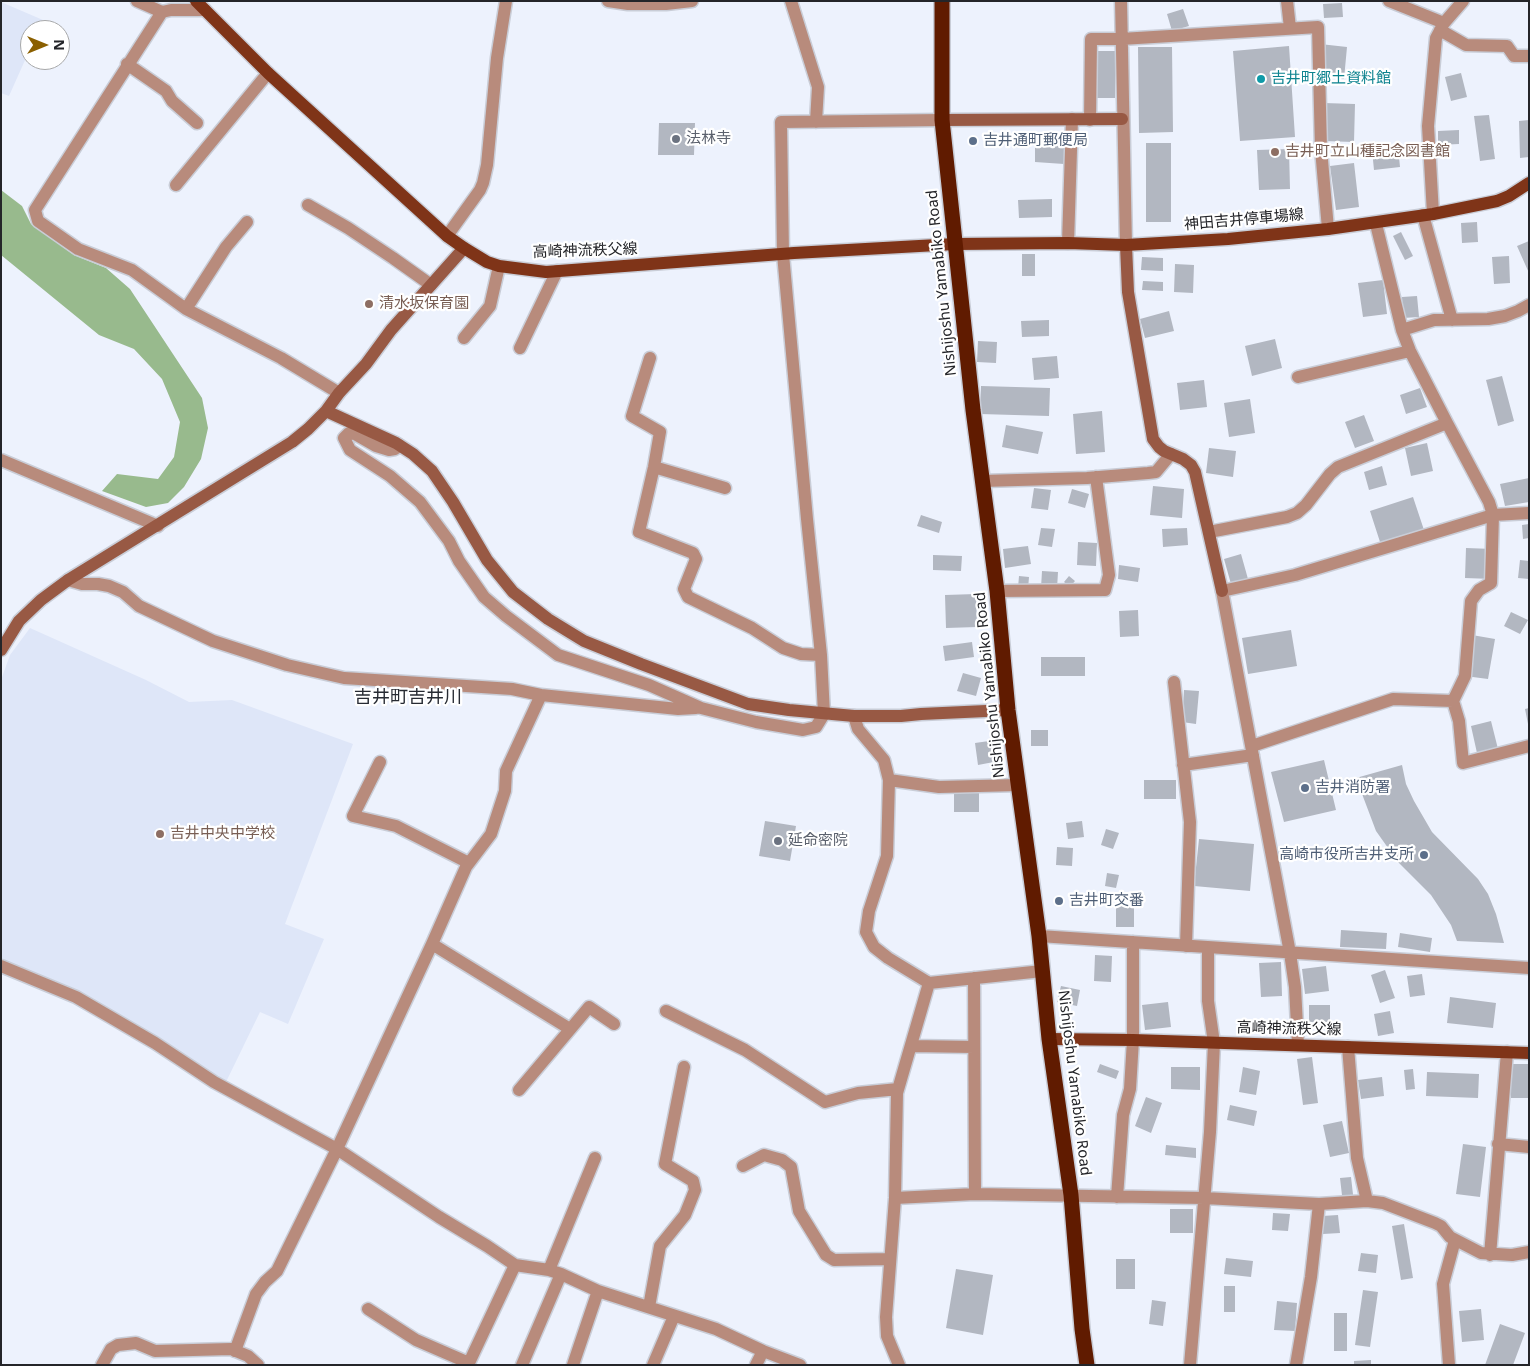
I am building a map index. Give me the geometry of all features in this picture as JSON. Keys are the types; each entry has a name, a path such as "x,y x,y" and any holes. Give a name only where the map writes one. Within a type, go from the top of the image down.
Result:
{"highway":[{"name":"Nishijoshu Yamabiko Road","path":"942,1 942,120 955,244 973,410 984,481 997,591 1008,710 1039,936 1048,1039 1071,1195 1082,1329 1087,1365"}],"main road":[{"name":"高崎神流秩父線","path":"201,6 268,73 448,236 487,262 499,266 546,272 783,254 955,244"},
{"name":"神田吉井停車場線","path":"955,244 1068,243 1126,245 1228,239 1328,230 1376,224 1497,201 1529,183"},
{"name":"高崎神流秩父線","path":"1048,1039 1529,1053"}],"street":[{"path":"137,1 162,12 201,6"},
{"path":"448,236 483,183 497,58 506,1"},
{"path":"608,1 628,4 666,4 692,1"},
{"path":"791,1 818,86 816,122"},
{"path":"1121,1 1122,119 1128,292 1153,439 1159,447 1191,465 1195,472 1209,532 1253,750 1290,953 1295,986 1298,1045"},
{"path":"1287,1 1290,28"},
{"path":"1389,1 1442,26 1466,45 1507,46 1514,56 1529,56"},
{"path":"1452,320 1428,215 1428,126 1436,38 1442,26 1462,1"},
{"path":"162,12 35,210 38,221 78,249 132,270 186,308 280,358 339,394"},
{"path":"1090,120 1091,39 1121,39 1318,27 1321,149 1328,230"},
{"path":"128,64 166,91 172,101 197,123"},
{"path":"176,185 268,73"},
{"path":"1068,243 1072,119"},
{"path":"400,445 395,449 389,450 376,446 356,434 349,434 344,438 350,450 390,476 420,502 449,541 459,561 484,597 506,616 558,654 649,685 701,708 756,722 803,730 816,727 824,714 821,655 783,254 780,122 1122,119"},
{"path":"308,205 348,228 431,285"},
{"path":"186,308 226,247 247,222"},
{"path":"1376,224 1402,330 1410,351 1489,502 1493,515 1491,583 1480,590 1471,601 1465,676 1452,701 1459,721 1463,763 1529,746"},
{"path":"1,650 19,621 41,600 68,580 292,442 326,411 366,364 391,330 464,248"},
{"path":"464,338 490,306 499,266"},
{"path":"520,348 557,271"},
{"path":"1402,330 1434,320 1496,317 1518,311 1529,305"},
{"path":"1298,377 1410,351"},
{"path":"650,358 632,416 660,432 639,532 694,553 696,559 684,589 688,597 752,628 783,648 801,654 821,655"},
{"path":"326,411 400,445 413,454 432,471 453,502 486,560 513,592 548,620 584,640 650,668 748,704 854,716 893,716 1008,710"},
{"path":"1209,532 1287,517 1297,513 1338,467 1447,423"},
{"path":"984,481 1156,472 1171,454"},
{"path":"1,460 158,526"},
{"path":"654,467 725,488"},
{"path":"997,591 1105,590 1109,576 1096,476"},
{"path":"1222,591 1295,575 1493,515 1529,513"},
{"path":"68,580 82,584 109,586 123,592 139,606 213,641 287,665 344,678 512,689 541,695 678,709 701,708"},
{"path":"1174,682 1190,822 1186,946"},
{"path":"235,1350 256,1294 277,1271 337,1149 468,863 491,834 505,791 506,771 541,695"},
{"path":"1183,765 1253,750 1393,699 1452,701"},
{"path":"854,716 858,729 884,760 889,780 887,856 868,912 866,932 874,947 888,958 929,983 1042,971"},
{"path":"380,762 353,816 396,826 468,863"},
{"path":"889,780 938,787 1019,785"},
{"path":"1039,936 1529,968"},
{"path":"1117,1197 1123,1116 1130,1088 1133,1040 1133,942"},
{"path":"432,944 570,1029"},
{"path":"1190,1365 1210,1132 1214,1043 1208,1001 1208,948"},
{"path":"1,966 76,997 155,1043 214,1082 337,1149 439,1218 515,1265 555,1272 598,1291 716,1329 763,1351 800,1365"},
{"path":"974,978 975,1194"},
{"path":"899,1365 887,1336 886,1317 894,1198 898,1089 929,983"},
{"path":"519,1090 589,1007 614,1024"},
{"path":"666,1011 745,1050 825,1102 858,1093 898,1089"},
{"path":"911,1046 974,1047"},
{"path":"1348,1047 1357,1158 1367,1201"},
{"path":"1490,1255 1507,1052"},
{"path":"649,1306 660,1246 685,1215 695,1190 692,1181 665,1164 684,1067"},
{"path":"1498,1144 1529,1147"},
{"path":"743,1166 764,1156 782,1160 791,1167 798,1211 826,1255 834,1260 890,1259"},
{"path":"522,1365 595,1158"},
{"path":"894,1198 975,1194 1204,1198 1319,1204 1367,1201 1383,1203 1435,1223 1441,1226 1450,1237 1481,1253 1512,1255 1529,1252"},
{"path":"1296,1365 1311,1277 1319,1204"},
{"path":"1449,1365 1443,1284 1455,1240"},
{"path":"368,1309 416,1340 469,1364 515,1265"},
{"path":"573,1365 598,1291"},
{"path":"653,1365 674,1316"},
{"path":"102,1365 111,1349 118,1345 136,1343 155,1350 224,1348 235,1350 248,1356 258,1365"},
{"path":"756,1365 763,1351"}],"shaded area":[{"path":"1,2 43,20 20,20 21,70 9,96 1,93"},
{"name":"吉井中央中学校","path":"30,628 146,680 189,702 232,700 353,744 285,924 324,939 288,1024 260,1012 226,1082 75,991 1,960 1,680 10,655"}],"green space":[{"path":"1,190 22,206 31,224 74,255 106,268 130,289 202,398 208,428 201,459 184,487 168,503 146,507 102,491 117,474 158,479 174,457 180,422 162,379 134,349 99,335 1,255"}],"building":[{"path":"1342,3 1343,17 1324,18 1323,4"},
{"path":"1183,9 1189,26 1172,31 1167,14"},
{"path":"1320,44 1347,47 1344,79 1316,76"},
{"path":"1289,46 1295,137 1240,141 1233,51"},
{"path":"1138,47 1172,47 1173,132 1139,133"},
{"path":"1093,51 1115,51 1115,98 1093,98"},
{"path":"1461,73 1467,97 1451,101 1445,77"},
{"path":"1324,103 1355,104 1354,142 1323,141"},
{"path":"1489,115 1495,159 1480,161 1474,116"},
{"path":"1529,120 1529,157 1520,158 1519,121"},
{"name":"法林寺","path":"659,123 695,123 694,155 658,155"},
{"path":"1459,130 1459,144 1438,145 1438,131"},
{"path":"1146,143 1171,143 1171,222 1146,222"},
{"path":"1035,144 1065,145 1064,164 1035,162"},
{"path":"1398,147 1400,167 1374,170 1372,150"},
{"path":"1289,149 1290,189 1259,190 1257,150"},
{"path":"1354,163 1359,207 1336,210 1330,166"},
{"path":"1052,199 1052,217 1019,218 1018,200"},
{"path":"1477,222 1478,242 1462,243 1461,223"},
{"path":"1401,232 1413,256 1405,260 1393,236"},
{"path":"1529,241 1529,273 1517,246"},
{"path":"1022,254 1035,254 1035,276 1022,276"},
{"path":"1509,256 1510,283 1494,284 1492,257"},
{"path":"1142,257 1163,258 1163,271 1141,270"},
{"path":"1175,264 1194,265 1193,293 1174,292"},
{"path":"1383,280 1387,314 1363,317 1358,283"},
{"path":"1143,281 1163,282 1163,291 1142,290"},
{"path":"1417,296 1419,317 1403,318 1402,297"},
{"path":"1169,311 1174,331 1145,338 1140,319"},
{"path":"1049,320 1049,336 1022,337 1021,321"},
{"path":"1275,339 1282,368 1252,376 1245,346"},
{"path":"978,341 997,342 996,363 977,362"},
{"path":"1057,356 1059,378 1034,380 1032,358"},
{"path":"1502,376 1514,421 1498,426 1486,380"},
{"path":"1204,380 1207,407 1180,410 1177,383"},
{"path":"981,386 1050,388 1049,416 980,414"},
{"path":"1420,388 1427,407 1406,414 1400,395"},
{"path":"1250,399 1255,433 1229,437 1224,403"},
{"path":"1102,411 1105,452 1076,454 1073,414"},
{"path":"1364,415 1374,441 1355,448 1345,422"},
{"path":"1006,425 1043,432 1038,454 1002,447"},
{"path":"1427,443 1433,471 1411,476 1405,448"},
{"path":"1209,448 1236,451 1233,477 1206,473"},
{"path":"1382,466 1387,485 1369,490 1364,472"},
{"path":"1529,478 1529,502 1505,506 1500,484"},
{"path":"1153,486 1184,489 1182,518 1150,515"},
{"path":"1034,488 1051,490 1048,510 1031,508"},
{"path":"1072,489 1089,494 1085,508 1068,503"},
{"path":"1413,497 1424,530 1381,545 1370,511"},
{"path":"921,515 942,522 939,533 917,526"},
{"path":"1529,524 1529,538 1523,539 1522,525"},
{"path":"1041,528 1055,529 1052,547 1038,545"},
{"path":"1187,528 1188,545 1163,547 1162,529"},
{"path":"1078,542 1097,543 1096,566 1077,565"},
{"path":"1028,546 1031,564 1005,568 1003,549"},
{"path":"1466,548 1493,549 1492,579 1465,578"},
{"path":"1241,554 1248,579 1231,584 1224,559"},
{"path":"933,555 962,556 961,571 933,570"},
{"path":"1520,560 1529,561 1529,579 1518,578"},
{"path":"1119,565 1140,568 1138,582 1118,579"},
{"path":"1042,571 1058,572 1057,589 1041,588"},
{"path":"1019,576 1029,577 1028,589 1018,588"},
{"path":"1069,576 1075,581 1070,587 1064,582"},
{"path":"976,594 977,627 946,628 945,595"},
{"path":"1138,610 1139,636 1120,637 1119,611"},
{"path":"1511,612 1528,620 1520,634 1504,626"},
{"path":"1291,630 1297,666 1248,674 1242,638"},
{"path":"1472,635 1495,639 1488,679 1465,676"},
{"path":"972,642 974,657 945,661 943,646"},
{"path":"1041,657 1085,657 1085,676 1041,676"},
{"path":"963,673 981,678 976,696 957,691"},
{"path":"1184,690 1199,691 1196,724 1182,722"},
{"path":"1529,708 1529,724 1528,724 1525,709"},
{"path":"1491,721 1498,749 1477,753 1471,726"},
{"path":"1031,730 1048,730 1048,746 1031,746"},
{"path":"996,740 999,761 978,765 975,743"},
{"path":"1324,760 1336,810 1284,822 1271,772"},
{"name":"高崎市役所吉井支所","path":"1402,765 1406,784 1432,832 1478,879 1488,894 1504,943 1457,941 1451,925 1431,895 1398,862 1376,831 1356,778"},
{"path":"1144,780 1176,780 1176,799 1144,799"},
{"path":"954,793 979,793 979,812 954,812"},
{"name":"延命密院","path":"765,821 796,826 790,861 759,856"},
{"path":"1082,821 1084,837 1068,839 1066,823"},
{"path":"1106,829 1119,833 1113,849 1101,845"},
{"path":"1199,839 1254,844 1250,891 1194,886"},
{"path":"1057,847 1073,848 1072,866 1056,865"},
{"path":"1107,873 1119,875 1116,888 1105,886"},
{"path":"1116,903 1134,903 1134,927 1116,927"},
{"path":"1341,930 1387,933 1386,949 1340,947"},
{"path":"1400,933 1432,938 1430,952 1398,947"},
{"path":"1095,955 1112,956 1111,982 1094,981"},
{"path":"1281,962 1282,996 1261,997 1259,963"},
{"path":"1326,966 1329,991 1305,994 1302,969"},
{"path":"1385,970 1395,998 1380,1003 1371,975"},
{"path":"1422,974 1425,995 1410,997 1407,976"},
{"path":"1061,986 1080,990 1077,1006 1057,1002"},
{"path":"1450,997 1496,1003 1493,1028 1447,1023"},
{"path":"1168,1002 1171,1027 1145,1030 1142,1005"},
{"path":"1309,1005 1330,1005 1330,1022 1309,1022"},
{"path":"1390,1011 1394,1033 1378,1036 1374,1014"},
{"path":"1312,1057 1318,1103 1303,1105 1297,1059"},
{"path":"1100,1064 1119,1071 1116,1079 1097,1072"},
{"path":"1511,1064 1529,1064 1529,1098 1511,1098"},
{"path":"1171,1067 1200,1067 1200,1090 1171,1089"},
{"path":"1243,1067 1260,1071 1256,1095 1239,1092"},
{"path":"1413,1069 1415,1089 1406,1090 1404,1070"},
{"path":"1427,1072 1479,1074 1478,1098 1426,1096"},
{"path":"1382,1077 1384,1096 1361,1099 1358,1080"},
{"path":"1146,1097 1162,1103 1151,1133 1135,1126"},
{"path":"1230,1105 1257,1111 1254,1126 1227,1120"},
{"path":"1342,1121 1349,1153 1330,1157 1323,1125"},
{"path":"1463,1144 1486,1147 1480,1197 1456,1194"},
{"path":"1166,1145 1196,1148 1196,1158 1165,1155"},
{"path":"1351,1177 1354,1203 1343,1204 1340,1178"},
{"path":"1170,1209 1193,1209 1193,1233 1170,1233"},
{"path":"1273,1213 1290,1214 1288,1231 1272,1230"},
{"path":"1338,1215 1340,1233 1323,1234 1322,1216"},
{"path":"1404,1224 1413,1278 1401,1280 1392,1226"},
{"path":"1361,1253 1378,1255 1376,1273 1358,1271"},
{"path":"1226,1258 1253,1261 1251,1277 1224,1274"},
{"path":"1116,1259 1135,1259 1135,1289 1116,1289"},
{"path":"956,1269 993,1275 983,1335 946,1328"},
{"path":"1224,1286 1235,1286 1235,1312 1224,1312"},
{"path":"1363,1290 1378,1292 1370,1347 1355,1345"},
{"path":"1152,1300 1166,1302 1163,1326 1149,1324"},
{"path":"1277,1301 1297,1303 1295,1331 1274,1330"},
{"path":"1481,1309 1484,1340 1462,1342 1459,1311"},
{"path":"1334,1313 1347,1313 1347,1351 1334,1351"},
{"path":"1500,1324 1525,1333 1513,1365 1485,1365"},
{"path":"1371,1360 1371,1365 1354,1365 1354,1361"}],"place":[{"name":"吉井町郷土資料館","path":"1261,79"},
{"name":"法林寺","path":"676,139"},
{"name":"吉井通町郵便局","path":"973,141"},
{"name":"吉井町立山種記念図書館","path":"1275,152"},
{"name":"清水坂保育園","path":"369,304"},
{"name":"吉井消防署","path":"1305,788"},
{"name":"吉井中央中学校","path":"160,834"},
{"name":"延命密院","path":"778,841"},
{"name":"高崎市役所吉井支所","path":"1424,855"},
{"name":"吉井町交番","path":"1059,901"}],"district":[{"name":"吉井町吉井川","path":"408,698"}]}
